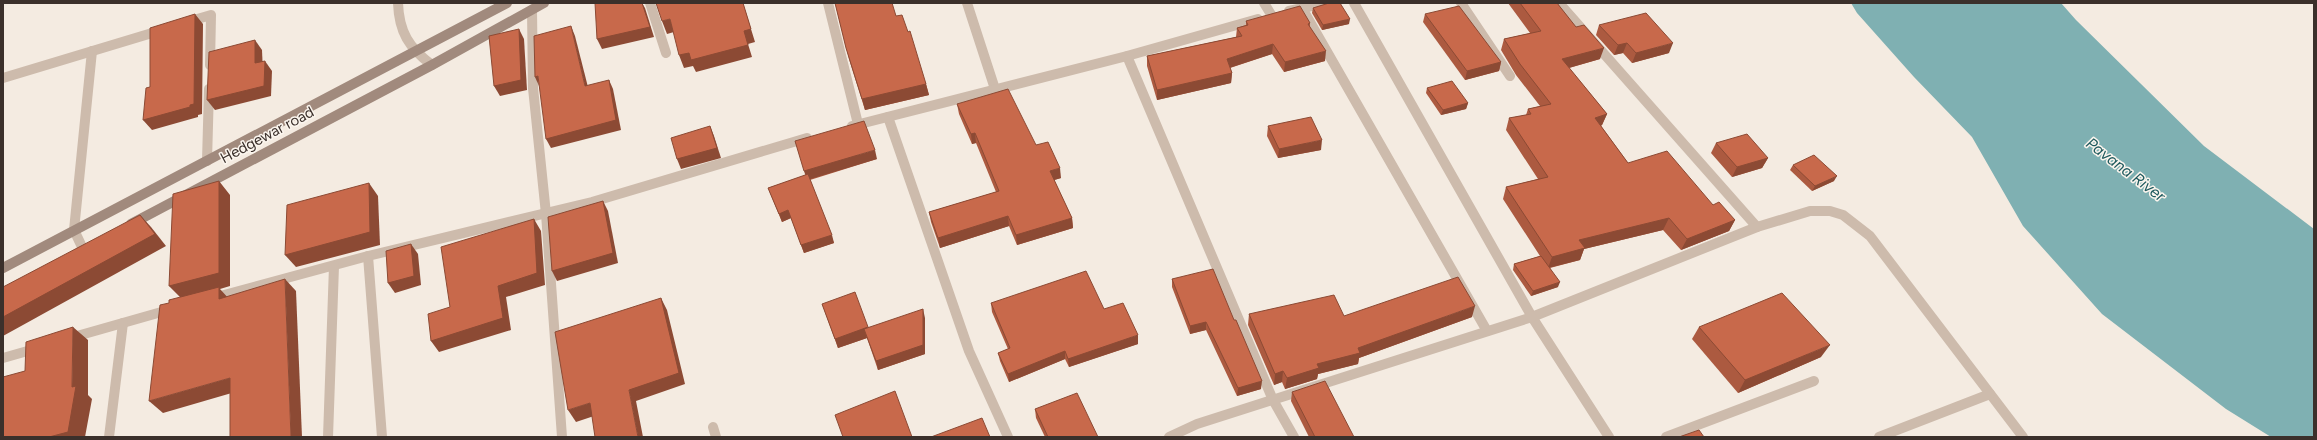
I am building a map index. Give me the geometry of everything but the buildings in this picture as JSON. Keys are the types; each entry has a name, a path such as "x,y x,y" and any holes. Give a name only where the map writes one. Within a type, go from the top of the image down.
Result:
{"main road":[{"name":"Hedgewar road","path":"3,268 508,3"},
{"name":"Hedgewar road","path":"125,227 432,65 544,3"}],"street":[{"path":"398,3 403,37 415,53 432,65"},
{"path":"650,3 666,53"},
{"path":"828,3 858,124"},
{"path":"967,3 995,89"},
{"path":"1264,3 1272,16"},
{"path":"842,129 1127,56 1325,3"},
{"path":"1354,3 1532,316 1609,437"},
{"path":"1461,3 1510,76"},
{"path":"1559,3 1757,227"},
{"path":"1302,8 1487,331"},
{"path":"532,10 533,88 546,214 562,437"},
{"path":"3,78 211,15 208,161"},
{"path":"83,249 74,230 92,52"},
{"path":"1127,56 1213,255 1273,400 1294,437"},
{"path":"888,117 969,351 1008,437"},
{"path":"204,300 368,256 592,202 820,135"},
{"path":"1170,437 1197,424 1532,316 1757,227 1810,211 1830,211 1843,215 1857,225 1882,252 2023,437"},
{"path":"368,256 382,437"},
{"path":"328,437 334,266"},
{"path":"63,340 181,306"},
{"path":"109,437 123,323"},
{"path":"3,358 48,345"},
{"path":"1666,437 1814,382"},
{"path":"1879,437 1990,394"}],"water":[{"name":"Pavana River","path":"1851,3 2061,3 2076,20 2204,146 2314,229 2314,437 2271,437 2226,409 2102,314 2023,226 1972,137 1914,77 1857,13"}]}
